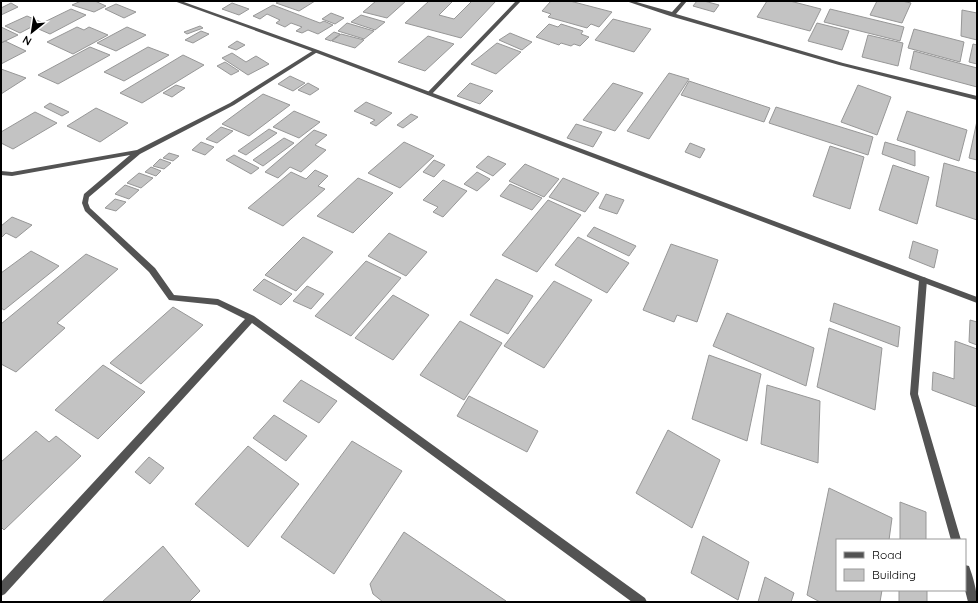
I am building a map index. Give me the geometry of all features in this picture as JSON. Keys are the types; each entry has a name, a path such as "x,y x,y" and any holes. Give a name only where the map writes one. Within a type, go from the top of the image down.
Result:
{"street":[{"path":"176,1 316,51 977,300"},
{"path":"429,94 519,1"},
{"path":"628,1 841,64 977,98"},
{"path":"672,15 685,1"},
{"path":"316,51 232,104 138,152 86,196 85,203 87,209 152,270 172,298 218,302 251,318 641,602"},
{"path":"1,173 12,174 138,152"},
{"path":"1,168 12,174"},
{"path":"924,280 914,394 956,539"},
{"path":"1,590 251,318"},
{"path":"966,574 974,602"}],"building":[{"path":"81,1 95,1 106,6 94,12 72,5"},
{"path":"280,1 315,1 299,11 276,3"},
{"path":"376,1 406,1 387,18 363,12"},
{"path":"429,1 453,1 439,15 454,19 472,1 496,1 461,38 405,23"},
{"path":"551,1 570,1 612,12 599,27 591,24 587,28 548,17 551,14 542,11"},
{"path":"697,1 704,1 719,5 714,12 693,6"},
{"path":"767,1 790,1 821,9 810,31 757,17"},
{"path":"877,1 902,1 911,3 902,23 870,15"},
{"path":"11,3 18,7 1,15 1,8"},
{"path":"232,3 249,9 239,15 222,9"},
{"path":"116,4 136,12 124,18 105,9"},
{"path":"273,5 320,23 324,21 333,25 318,34 308,30 302,33 296,31 302,27 291,23 285,27 276,23 280,20 267,14 260,19 253,16"},
{"path":"71,9 86,15 50,34 34,27"},
{"path":"830,9 904,27 900,41 824,22"},
{"path":"962,10 977,13 977,40 961,36"},
{"path":"331,13 344,18 335,24 322,19"},
{"path":"361,15 385,22 375,30 351,22"},
{"path":"27,16 41,22 20,33 5,26"},
{"path":"613,19 651,29 634,52 595,40"},
{"path":"347,23 374,31 364,39 338,31"},
{"path":"817,23 849,31 842,50 808,41"},
{"path":"549,24 558,27 561,24 583,31 581,34 589,37 580,46 574,44 571,46 561,43 559,45 536,37"},
{"path":"200,26 203,28 187,34 184,32"},
{"path":"1,27 18,35 1,43"},
{"path":"77,27 84,30 89,27 108,35 73,54 47,42"},
{"path":"127,27 146,35 116,51 97,43"},
{"path":"914,29 964,42 960,62 908,48"},
{"path":"201,31 209,34 193,43 185,40"},
{"path":"334,32 340,34 331,41 325,39"},
{"path":"510,33 532,42 522,50 499,40"},
{"path":"341,34 364,40 355,48 332,41"},
{"path":"868,35 903,43 898,66 862,57"},
{"path":"428,36 454,44 425,71 398,62"},
{"path":"5,41 26,51 1,64 1,43"},
{"path":"237,41 245,45 236,50 228,47"},
{"path":"497,43 521,52 496,74 471,64"},
{"path":"973,44 977,45 977,64 969,62"},
{"path":"90,47 110,55 58,84 38,75"},
{"path":"148,47 169,55 124,81 104,72"},
{"path":"914,51 977,68 977,87 910,69"},
{"path":"232,53 246,62 256,56 269,64 248,75 222,58"},
{"path":"183,55 204,65 142,103 120,93"},
{"path":"225,62 239,71 231,75 217,66"},
{"path":"1,69 26,78 1,94"},
{"path":"669,73 689,79 649,139 627,131"},
{"path":"290,76 305,83 293,91 278,84"},
{"path":"689,81 770,108 764,122 681,95"},
{"path":"308,83 319,89 310,95 298,90"},
{"path":"470,83 493,91 480,104 457,96"},
{"path":"613,83 643,93 615,131 583,120"},
{"path":"176,85 185,88 172,97 163,93"},
{"path":"858,85 891,97 877,135 841,122"},
{"path":"263,94 290,105 249,136 222,124"},
{"path":"366,102 392,113 376,126 370,123 375,120 354,111"},
{"path":"50,103 69,112 62,116 44,107"},
{"path":"776,107 873,137 868,155 769,123"},
{"path":"96,108 128,123 100,142 67,126"},
{"path":"294,111 320,122 299,138 273,127"},
{"path":"907,111 967,130 959,161 897,140"},
{"path":"35,112 57,123 13,149 1,143 1,132"},
{"path":"411,114 418,117 403,128 397,125"},
{"path":"977,121 977,160 969,158"},
{"path":"576,124 602,132 593,147 567,138"},
{"path":"221,127 233,131 217,143 206,139"},
{"path":"269,129 277,133 246,155 238,151"},
{"path":"314,130 327,135 315,145 326,150 301,172 290,167 278,178 265,172"},
{"path":"284,138 294,143 263,166 253,160"},
{"path":"201,142 214,147 205,155 192,150"},
{"path":"404,142 434,156 400,188 368,173"},
{"path":"885,142 915,151 915,166 882,154"},
{"path":"690,143 705,149 700,158 685,152"},
{"path":"830,146 864,157 850,209 813,196"},
{"path":"169,153 179,156 173,161 163,158"},
{"path":"234,155 259,168 251,174 226,160"},
{"path":"488,156 506,164 493,176 476,167"},
{"path":"160,159 171,163 164,169 153,166"},
{"path":"434,160 445,165 434,177 423,172"},
{"path":"944,163 977,173 977,220 936,206"},
{"path":"525,164 559,179 544,197 509,181"},
{"path":"893,165 929,177 917,224 879,210"},
{"path":"151,167 161,171 156,176 145,172"},
{"path":"315,170 328,176 318,186 325,189 283,226 248,208 291,172 306,179"},
{"path":"477,172 490,179 477,191 464,184"},
{"path":"139,173 153,178 141,188 127,183"},
{"path":"358,178 393,193 353,233 317,216"},
{"path":"563,178 599,193 585,212 549,197"},
{"path":"443,180 467,191 443,217 433,212 438,207 423,200"},
{"path":"510,184 542,198 532,210 500,196"},
{"path":"125,185 139,190 129,199 115,194"},
{"path":"606,194 624,200 617,214 599,208"},
{"path":"115,199 126,202 116,211 105,208"},
{"path":"548,200 581,215 537,272 502,255"},
{"path":"12,217 32,225 16,238 6,233 1,238 1,226"},
{"path":"594,227 636,246 629,256 587,236"},
{"path":"389,233 427,252 406,276 368,256"},
{"path":"303,237 333,252 296,291 265,275"},
{"path":"578,237 629,263 607,293 555,265"},
{"path":"913,241 938,250 934,268 909,258"},
{"path":"671,244 718,260 697,322 677,315 674,322 643,310"},
{"path":"31,251 59,266 4,310 1,308 1,273"},
{"path":"86,254 118,269 57,323 65,328 16,372 1,364 1,324"},
{"path":"366,261 401,278 351,336 315,316"},
{"path":"264,279 292,294 281,305 253,290"},
{"path":"496,279 533,296 508,334 470,315"},
{"path":"554,281 592,300 544,368 504,346"},
{"path":"307,286 324,294 311,309 293,301"},
{"path":"393,295 429,315 393,360 355,338"},
{"path":"834,303 900,327 898,347 830,321"},
{"path":"173,307 203,325 141,384 110,363"},
{"path":"727,313 814,348 806,386 713,346"},
{"path":"970,320 977,322 977,345 969,342"},
{"path":"460,321 502,343 464,400 420,375"},
{"path":"829,328 882,348 875,410 817,387"},
{"path":"955,341 977,349 977,407 932,390 933,372 954,379"},
{"path":"709,355 761,374 747,441 692,419"},
{"path":"103,365 145,392 98,439 55,410"},
{"path":"301,380 337,401 319,423 283,401"},
{"path":"767,385 820,401 818,463 761,444"},
{"path":"469,396 538,431 527,452 457,416"},
{"path":"274,415 307,436 286,461 253,438"},
{"path":"668,430 720,460 692,528 636,493"},
{"path":"36,431 49,442 56,436 81,456 4,530 1,527 1,462"},
{"path":"352,441 402,471 334,574 281,537"},
{"path":"248,446 299,484 248,547 195,504"},
{"path":"149,457 164,468 150,484 135,472"},
{"path":"829,488 892,518 889,539 836,539 836,591 882,591 880,602 820,602 807,595"},
{"path":"900,502 926,512 926,539 900,539"},
{"path":"404,532 506,601 383,602 373,594 370,584"},
{"path":"703,536 749,562 738,600 691,573"},
{"path":"163,546 200,591 189,602 102,602"},
{"path":"765,577 794,593 791,602 758,602"},
{"path":"899,591 927,591 927,602 899,602"}]}
